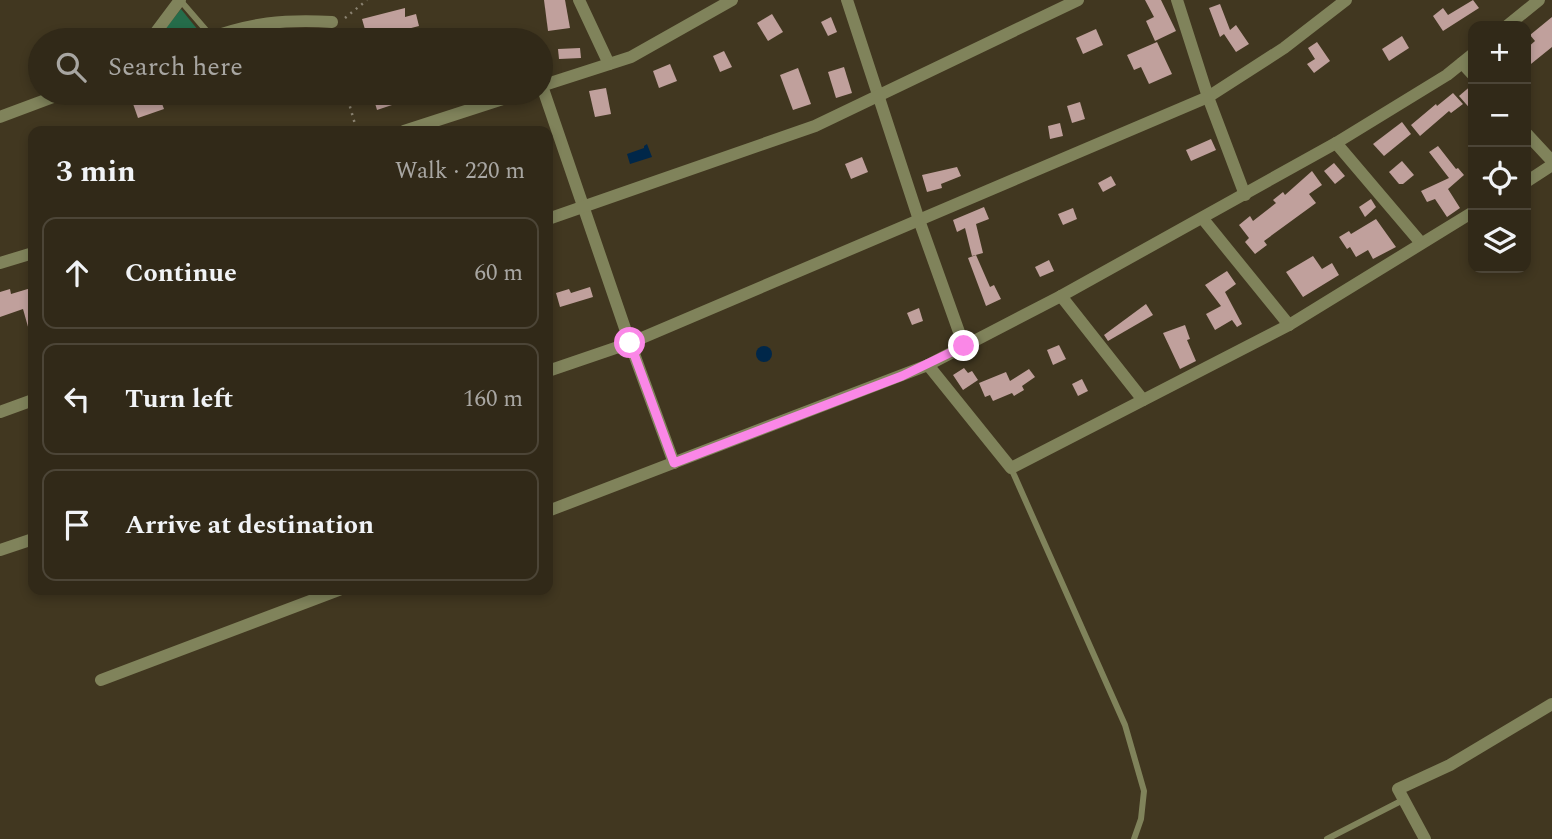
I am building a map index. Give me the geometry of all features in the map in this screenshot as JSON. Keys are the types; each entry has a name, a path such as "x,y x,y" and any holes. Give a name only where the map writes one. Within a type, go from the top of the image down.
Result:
{"street":[{"path":"159,28 180,0"},
{"path":"579,0 609,64"},
{"path":"553,82 631,57 732,0"},
{"path":"847,0 919,220 964,346"},
{"path":"553,217 815,126 1077,0"},
{"path":"1177,0 1208,97 1245,195"},
{"path":"553,369 630,343 1208,97 1284,48 1346,0"},
{"path":"1511,21 1523,6 1539,0"},
{"path":"251,28 298,19 332,22"},
{"path":"553,509 928,365 1203,219 1336,143 1447,75 1468,58"},
{"path":"1462,63 1468,70"},
{"path":"0,117 32,105"},
{"path":"420,126 485,105"},
{"path":"549,105 674,463"},
{"path":"1531,138 1552,163 1531,178"},
{"path":"1336,143 1421,243"},
{"path":"928,365 1011,468 1289,324 1468,215"},
{"path":"1203,219 1289,324"},
{"path":"0,263 28,255"},
{"path":"1061,296 1143,401"},
{"path":"0,412 28,402"},
{"path":"0,550 28,541"},
{"path":"101,680 326,595"},
{"path":"1425,839 1398,789 1450,765 1552,704"}],"lane":[{"path":"180,0 200,28"},
{"path":"1011,468 1125,725 1144,791 1141,819 1135,839"},
{"path":"1327,839 1403,800"}],"path":[{"path":"332,22 352,14 367,0"},
{"path":"349,105 356,126"}],"green space":[{"path":"181,9 196,28 166,28"}],"water":[{"path":"647,144 652,157 630,164 627,154 644,148"},
{"path":"764,346 770,348 770,360 764,362 758,360 756,354 758,348"}],"building":[{"path":"544,0 565,0 570,28 553,30 553,28 548,28"},
{"path":"1145,0 1161,0 1176,31 1155,41 1146,21 1154,17"},
{"path":"1473,0 1479,8 1443,31 1433,16 1443,8 1448,15"},
{"path":"1220,4 1230,30 1236,25 1249,44 1236,52 1224,34 1220,37 1209,8"},
{"path":"405,8 405,17 416,14 419,26 365,28 362,19"},
{"path":"772,14 783,32 768,41 757,23"},
{"path":"831,17 837,32 828,36 821,22"},
{"path":"1552,17 1552,47 1531,64 1531,45 1535,41 1531,34"},
{"path":"1096,29 1103,45 1083,54 1076,38"},
{"path":"1402,36 1409,48 1389,61 1382,49"},
{"path":"1157,42 1172,74 1149,84 1141,67 1134,70 1127,55"},
{"path":"1317,42 1330,61 1314,73 1307,64 1315,59 1308,48"},
{"path":"580,48 581,58 559,59 558,49"},
{"path":"724,51 732,67 720,72 713,56"},
{"path":"670,64 677,81 659,88 653,71"},
{"path":"844,67 852,93 836,98 828,72"},
{"path":"798,68 811,104 793,110 780,75"},
{"path":"606,88 611,114 595,117 589,91"},
{"path":"1468,88 1468,106 1459,96"},
{"path":"1453,93 1463,104 1451,113 1449,111 1420,136 1411,125"},
{"path":"1080,102 1085,119 1072,123 1067,106"},
{"path":"133,105 162,105 164,109 138,118"},
{"path":"376,105 392,105 377,110"},
{"path":"1402,122 1411,134 1384,156 1373,144"},
{"path":"1060,123 1063,136 1050,139 1048,126"},
{"path":"1211,139 1216,150 1191,161 1186,150"},
{"path":"1438,146 1464,175 1448,189 1460,208 1447,217 1435,199 1427,202 1421,191 1449,178 1429,152"},
{"path":"862,157 868,172 851,179 845,164"},
{"path":"1402,161 1414,175 1399,184 1389,172"},
{"path":"1334,163 1345,176 1335,184 1324,171"},
{"path":"957,167 961,176 941,184 942,188 927,192 922,175"},
{"path":"1312,171 1322,185 1309,194 1316,203 1264,241 1267,245 1255,254 1245,242 1249,238 1239,225 1250,216 1253,221 1276,203 1273,200 1283,192 1285,195"},
{"path":"1111,176 1116,185 1103,192 1098,183"},
{"path":"1371,199 1376,207 1365,217 1359,207"},
{"path":"984,207 989,219 976,224 983,253 972,256 965,228 957,232 953,220"},
{"path":"1073,208 1077,219 1063,225 1058,214"},
{"path":"1376,219 1396,247 1373,259 1368,250 1356,257 1339,237 1349,231 1351,234"},
{"path":"976,255 990,287 994,285 1001,299 986,306 968,258"},
{"path":"1313,256 1322,269 1332,263 1339,275 1303,297 1286,272"},
{"path":"1049,260 1054,271 1040,277 1035,267"},
{"path":"1227,271 1236,284 1225,292 1242,324 1237,327 1232,320 1215,330 1206,314 1221,306 1205,285"},
{"path":"590,287 593,297 560,307 556,293 569,289 571,293"},
{"path":"10,289 11,294 28,289 28,327 23,309 0,317 0,292"},
{"path":"1146,304 1153,315 1108,341 1104,335"},
{"path":"919,308 923,321 912,325 907,313"},
{"path":"1185,325 1190,339 1187,340 1196,361 1180,369 1163,333"},
{"path":"1059,345 1066,359 1053,365 1047,350"},
{"path":"964,368 968,373 972,371 978,380 963,390 953,375"},
{"path":"1029,369 1035,377 1022,386 1024,390 1014,396 1012,393 993,401 990,395 985,397 979,383 1006,372 1010,381"},
{"path":"1082,379 1088,391 1078,396 1072,384"}],"route":[{"path":"630,343 674,463 902,376 964,346"}]}
